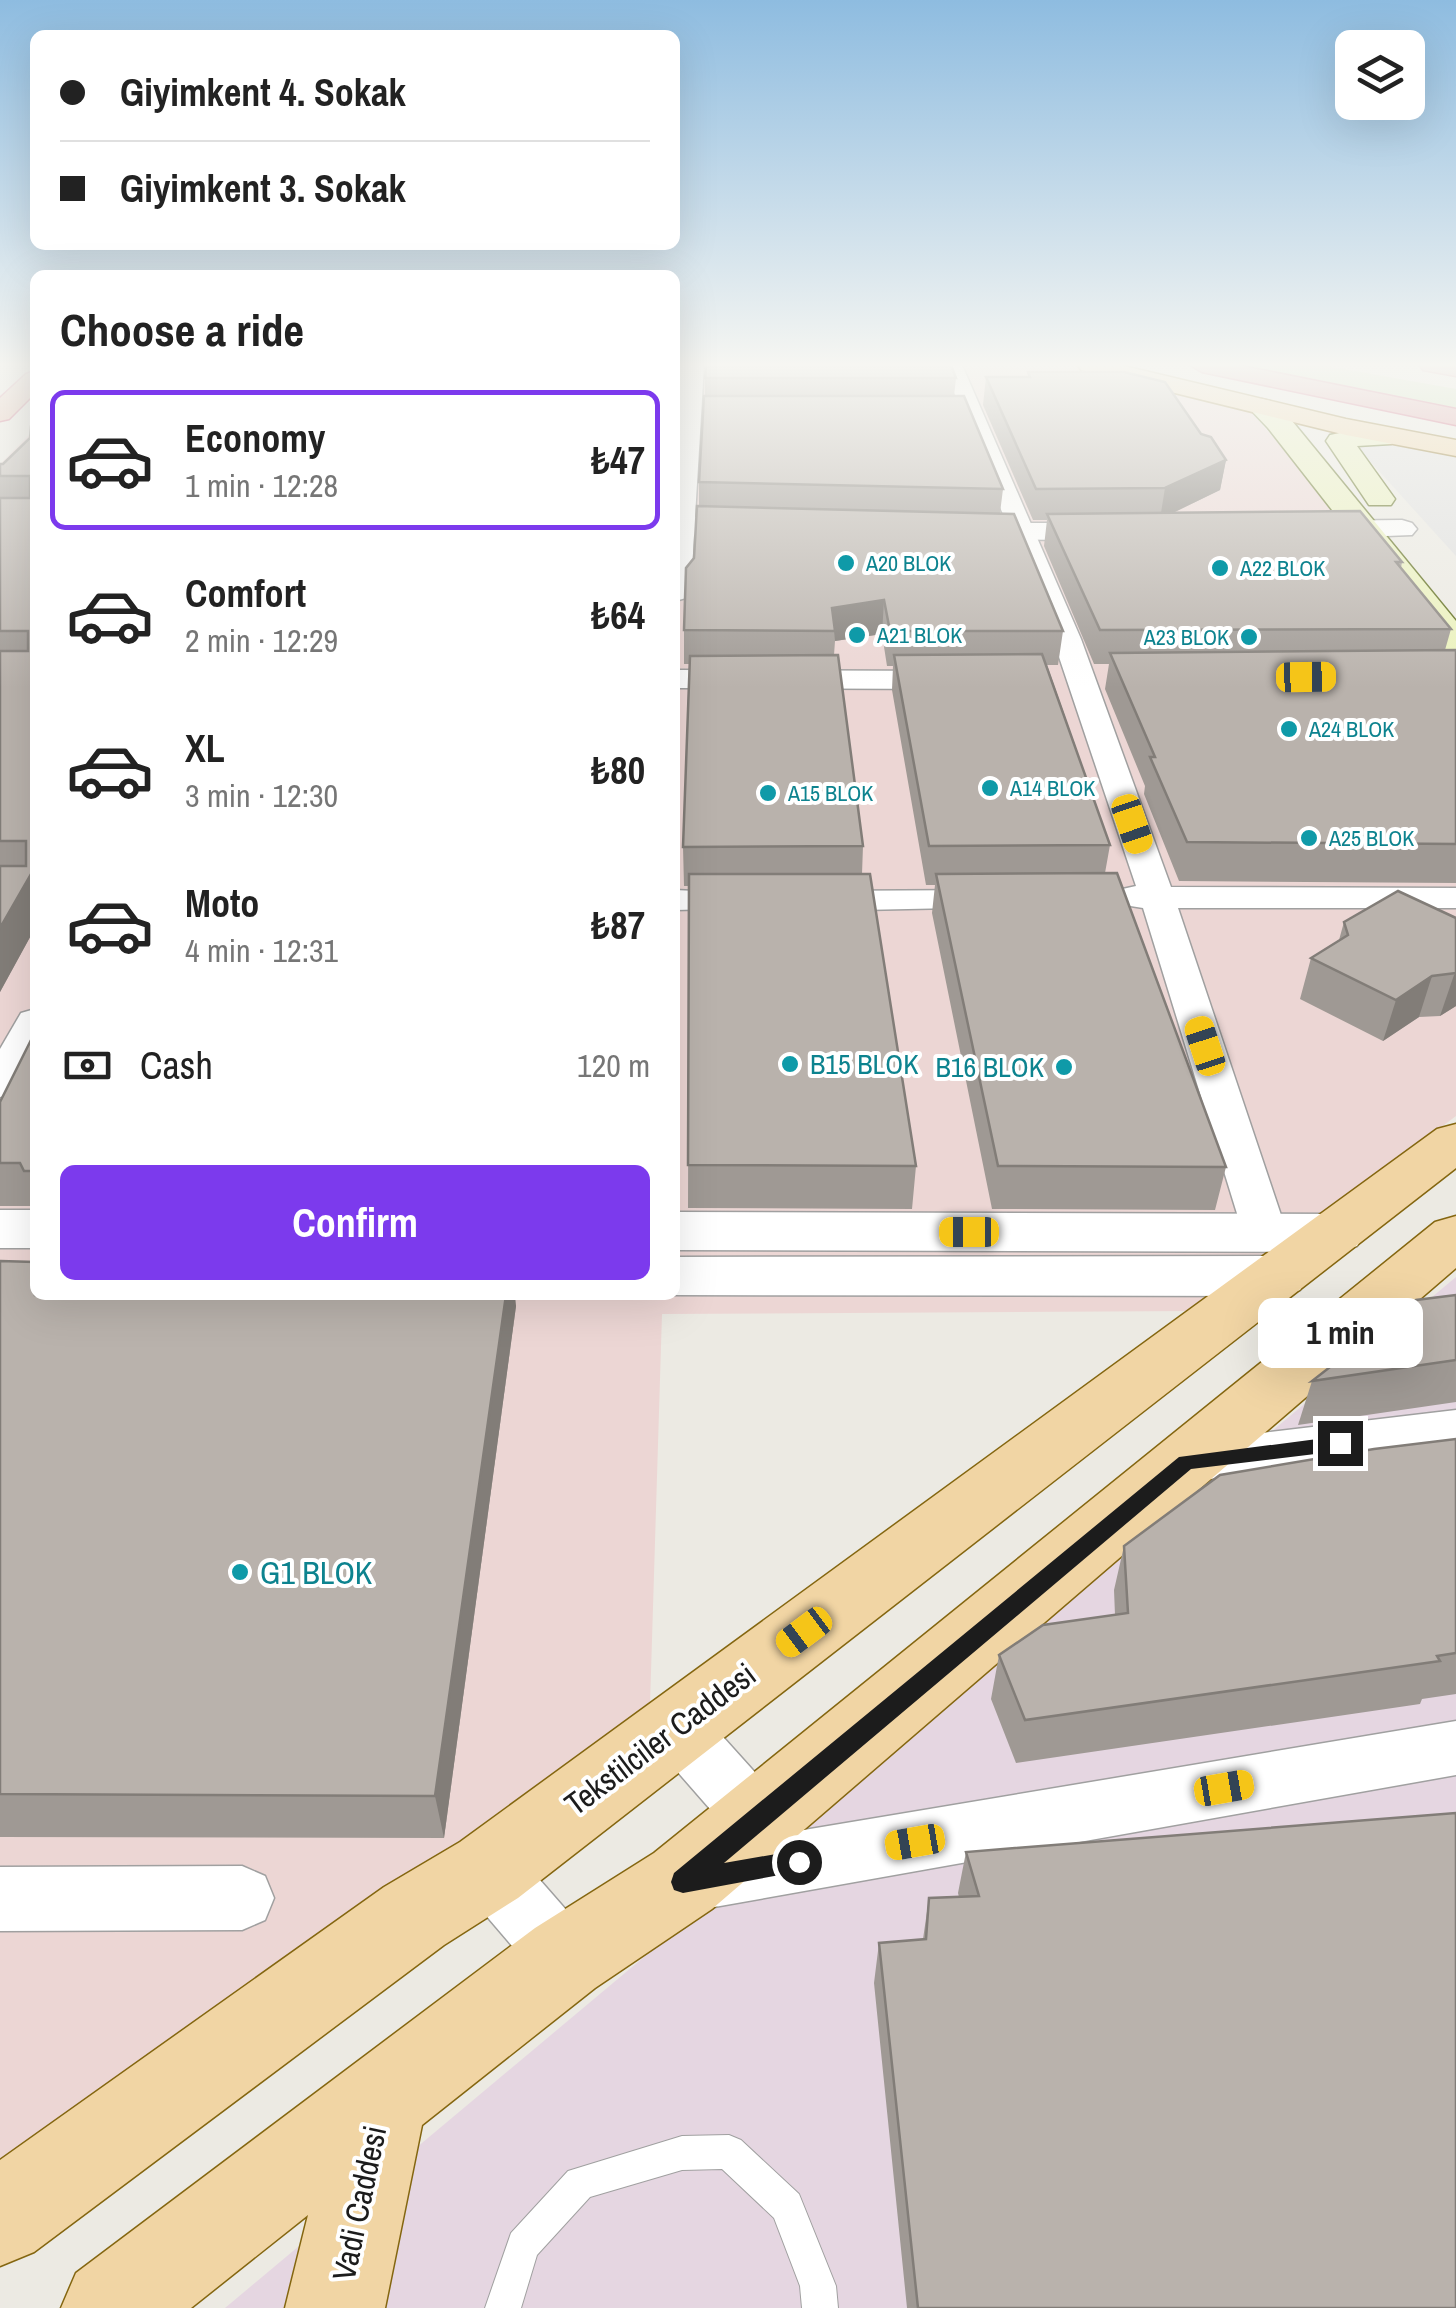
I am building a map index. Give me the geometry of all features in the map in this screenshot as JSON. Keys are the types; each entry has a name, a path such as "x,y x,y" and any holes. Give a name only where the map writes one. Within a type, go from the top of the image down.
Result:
{"main road":[{"path":"1317,473 1456,644"},
{"path":"1362,473 1424,553"},
{"name":"Tekstilciler Caddesi","path":"0,2218 414,1916 488,1870 676,1727 1272,1254 1337,1233 1456,1141"},
{"path":"111,2308 565,1958 683,1882 1456,1236"},
{"name":"Vadi Caddesi","path":"336,2308 382,2099"}],"street":[{"path":"680,500 683,473"},
{"path":"993,473 1023,528 1082,679 1272,1254"},
{"path":"1278,524 1398,523"},
{"path":"680,525 799,526"},
{"path":"916,527 1141,526"},
{"path":"1045,680 1122,679"},
{"path":"680,680 970,680"},
{"path":"1100,898 1456,898"},
{"path":"680,900 1024,899"},
{"path":"0,1085 30,1030"},
{"path":"0,1229 30,1229"},
{"path":"680,1230 1272,1254"},
{"path":"680,1277 1272,1254"},
{"path":"0,1276 30,1276"},
{"path":"1186,1462 1456,1429"},
{"path":"676,1727 756,1819"},
{"path":"683,1882 1456,1748"},
{"path":"488,1870 565,1958"},
{"path":"0,1899 242,1898"}],"lane":[{"path":"502,2308 523,2245 580,2183 682,2153 729,2152 787,2206 818,2286 820,2308"}],"shaded area":[{"path":"0,473 30,473 30,1300 680,1300 680,473 1304,473 1456,659 1456,1116 1196,1311 662,1314 650,1705 0,2167"},
{"path":"1380,473 1456,473 1456,556"},
{"path":"1456,1277 1456,2308 225,2308"}],"building":[{"path":"0,473 30,473 30,476 0,476"},
{"path":"700,473 996,473 1003,489 699,482"},
{"path":"1029,473 1198,473 1165,488 1036,489"},
{"path":"0,498 30,498 30,876 0,928 0,866 26,866 26,841 0,841 0,651 28,651 28,631 0,631"},
{"path":"697,506 1014,514 1063,631 890,631 884,600 832,608 835,631 684,630 686,568 694,558"},
{"path":"1360,511 1451,629 1100,630 1047,514"},
{"path":"1456,650 1456,844 1187,842 1110,653"},
{"name":"A14 BLOK","path":"1042,654 1110,845 929,846 894,655"},
{"name":"A15 BLOK","path":"838,655 863,846 683,847 690,656"},
{"name":"B16 BLOK","path":"1117,873 1226,1167 998,1166 936,874"},
{"name":"B15 BLOK","path":"689,874 870,874 916,1166 688,1165"},
{"path":"1398,891 1456,918 1456,973 1432,976 1396,1000 1311,958 1348,935 1344,922"},
{"path":"30,1042 30,1171 24,1171 20,1163 0,1163 0,1102"},
{"name":"G1 BLOK","path":"0,1261 30,1262 30,1300 505,1300 435,1796 0,1794"},
{"path":"1456,1295 1456,1360 1312,1381 1416,1300"},
{"path":"1456,1439 1456,1653 1437,1656 1440,1661 1025,1720 999,1655 1043,1625 1128,1613 1124,1546 1220,1475"},
{"path":"1456,1813 1456,2308 918,2308 879,1943 926,1939 929,1898 979,1896 966,1852"}],"place":[{"name":"A20 BLOK","path":"846,563"},
{"name":"A22 BLOK","path":"1220,568"},
{"name":"A21 BLOK","path":"857,635"},
{"name":"A23 BLOK","path":"1249,637"},
{"name":"A24 BLOK","path":"1289,729"},
{"name":"A14 BLOK","path":"990,788"},
{"name":"A15 BLOK","path":"768,793"},
{"name":"A25 BLOK","path":"1309,838"},
{"name":"B15 BLOK","path":"790,1064"},
{"name":"B16 BLOK","path":"1064,1067"},
{"name":"G1 BLOK","path":"240,1572"}],"route":[{"path":"799,1862 683,1882 1186,1462 1340,1443"}]}
